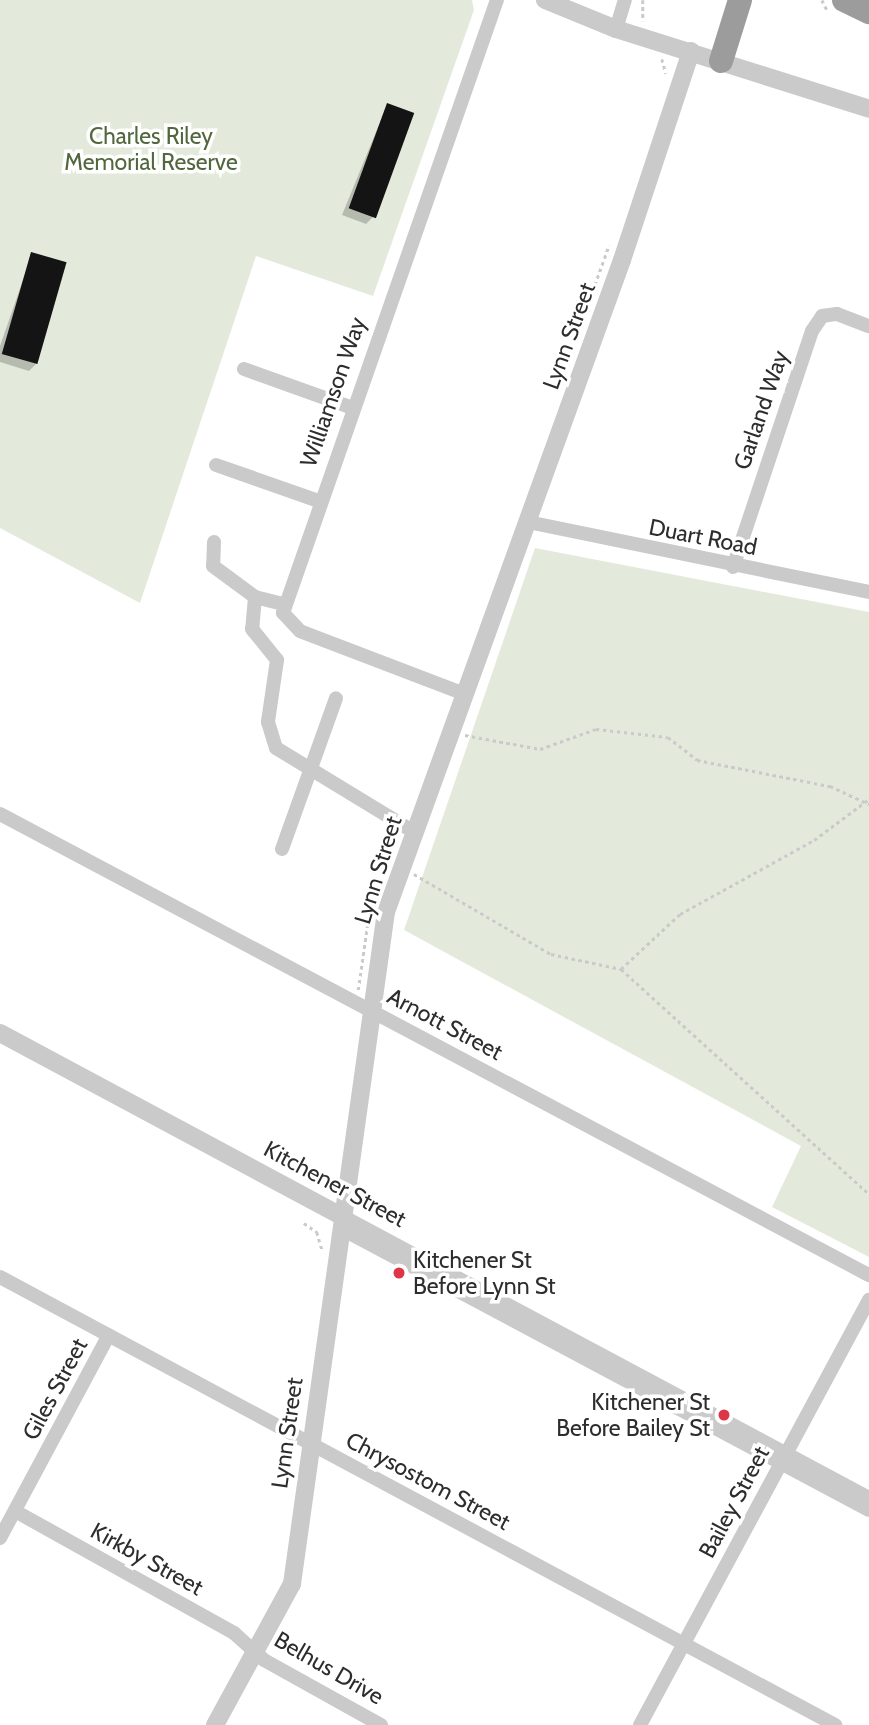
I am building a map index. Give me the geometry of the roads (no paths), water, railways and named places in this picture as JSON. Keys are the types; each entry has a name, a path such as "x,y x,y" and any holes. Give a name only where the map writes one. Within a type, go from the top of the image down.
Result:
{"highway":[{"path":"721,61 740,0"},
{"path":"844,0 869,12"}],"street":[{"name":"Williamson Way","path":"283,604 350,407 497,0"},
{"path":"545,0 616,29 869,109"},
{"path":"616,29 625,0"},
{"name":"Lynn Street","path":"215,1725 292,1584 309,1444 386,912 462,693 528,522 691,51"},
{"name":"Garland Way","path":"733,566 812,331 822,317 837,314 869,326"},
{"path":"244,369 350,407"},
{"path":"216,465 319,501"},
{"name":"Duart Road","path":"528,522 869,592"},
{"path":"214,542 214,566 255,597 283,604 285,620 300,631 462,693"},
{"path":"255,597 252,629 277,660 271,737 283,756 308,773 414,832"},
{"path":"282,849 335,698"},
{"name":"Arnott Street","path":"0,814 869,1275"},
{"name":"Kitchener Street","path":"0,1033 869,1510"},
{"name":"Kitchener Street","path":"0,1046 341,1222"},
{"name":"Chrysostom Street","path":"0,1277 835,1725"},
{"name":"Bailey Street","path":"640,1725 869,1300"},
{"name":"Giles Street","path":"0,1538 109,1335"},
{"name":"Kitchener Street","path":"782,1460 869,1498"},
{"name":"Kirkby Street","path":"15,1511 234,1633 254,1651"},
{"name":"Belhus Drive","path":"254,1651 381,1725"}],"place":[{"name":"Kitchener St Before Lynn St","path":"399,1273"},
{"name":"Kitchener St Before Bailey St","path":"724,1415"}],"park label":[{"name":"Charles Riley Memorial Reserve","path":"151,149"}]}
